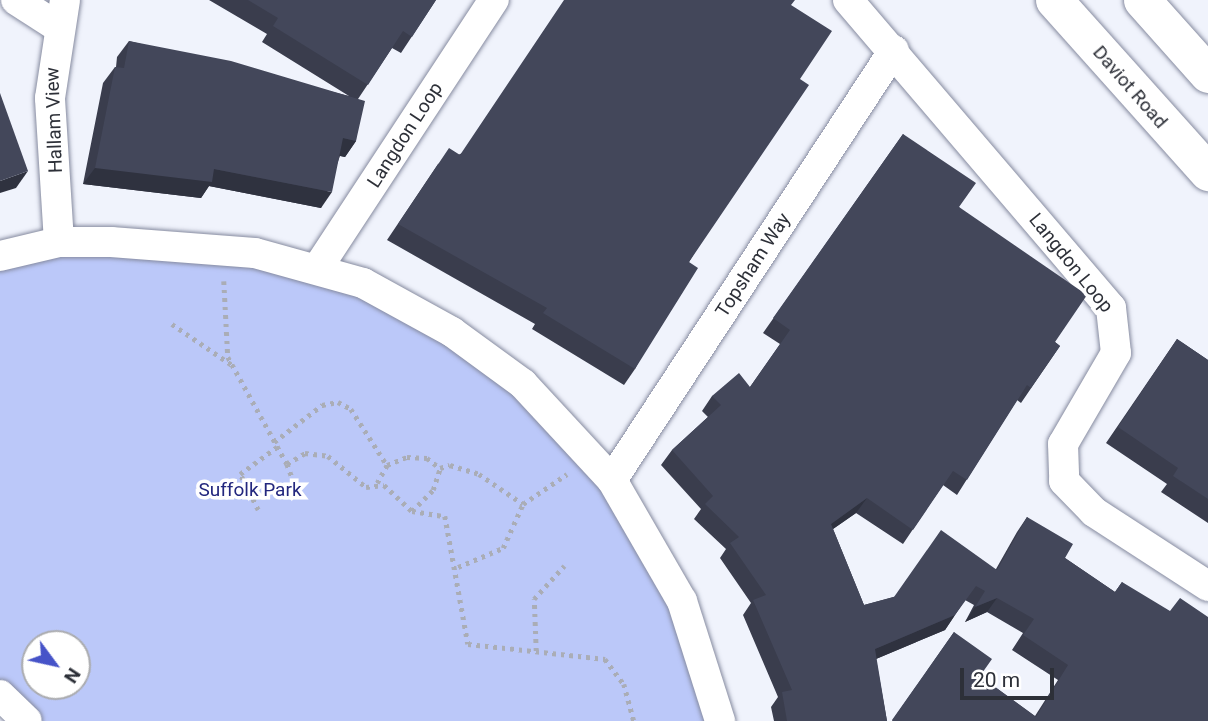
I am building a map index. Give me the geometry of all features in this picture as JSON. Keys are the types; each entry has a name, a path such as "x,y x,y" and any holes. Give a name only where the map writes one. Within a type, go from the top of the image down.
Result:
{"street":[{"path":"16,0 61,14"},
{"name":"Langdon Loop","path":"317,269 494,0"},
{"name":"Langdon Loop","path":"848,0 894,50 1111,307 1116,353 1063,444 1064,481 1094,512 1208,586"},
{"name":"Daviot Road","path":"1055,0 1208,172"},
{"path":"1142,0 1208,74"},
{"name":"Hallam View","path":"59,242 50,98 61,14"},
{"name":"Topsham Way","path":"612,480 894,50"},
{"path":"0,256 59,242 210,246 317,269 382,292 481,351 563,421 612,480 682,601 720,721"},
{"path":"0,695 27,721"}],"path":[{"path":"224,280 225,349 292,477"},
{"path":"172,324 235,367"},
{"path":"258,510 240,474 322,405 338,402 351,409 387,465"},
{"path":"287,464 311,452 335,461 366,487 377,483 387,465 417,456 440,468 464,467 523,504"},
{"path":"412,511 433,490 440,468"},
{"path":"458,567 503,548 523,504 568,474"},
{"path":"377,483 412,511 445,516 458,567 468,643 605,659 624,684 634,721"},
{"path":"536,651 534,599 564,566"}],"green space":[{"name":"Suffolk Park","path":"164,243 422,314 612,480 720,721 39,721 0,685 0,256"}],"building":[{"path":"248,0 436,0 412,37 403,31 368,85 273,26 278,18"},
{"path":"564,0 795,0 791,5 832,31 800,79 809,85 689,262 698,268 635,369 543,313 547,308 398,224 449,148 460,155"},
{"path":"129,41 231,61 365,101 356,141 343,138 332,192 214,169 212,182 95,168 115,67 124,68"},
{"path":"0,93 28,171 0,181"},
{"path":"903,134 976,183 959,207 1087,295 1055,342 1060,346 1031,388 1027,385 967,480 953,471 913,530 867,498 831,524 864,605 894,597 941,530 997,570 1027,517 1073,544 1065,558 1115,592 1122,582 1170,611 1180,598 1208,617 1208,721 893,721 954,632 992,659 980,676 1036,717 1068,665 1023,635 1034,619 997,598 975,607 985,591 976,586 955,615 875,649 887,721 787,721 782,692 792,690 753,600 766,595 730,543 739,537 705,504 713,496 672,450 721,405 712,396 739,373 750,387 790,330 773,318"},
{"path":"1177,339 1208,360 1208,499 1173,476 1178,468 1118,427"}]}
